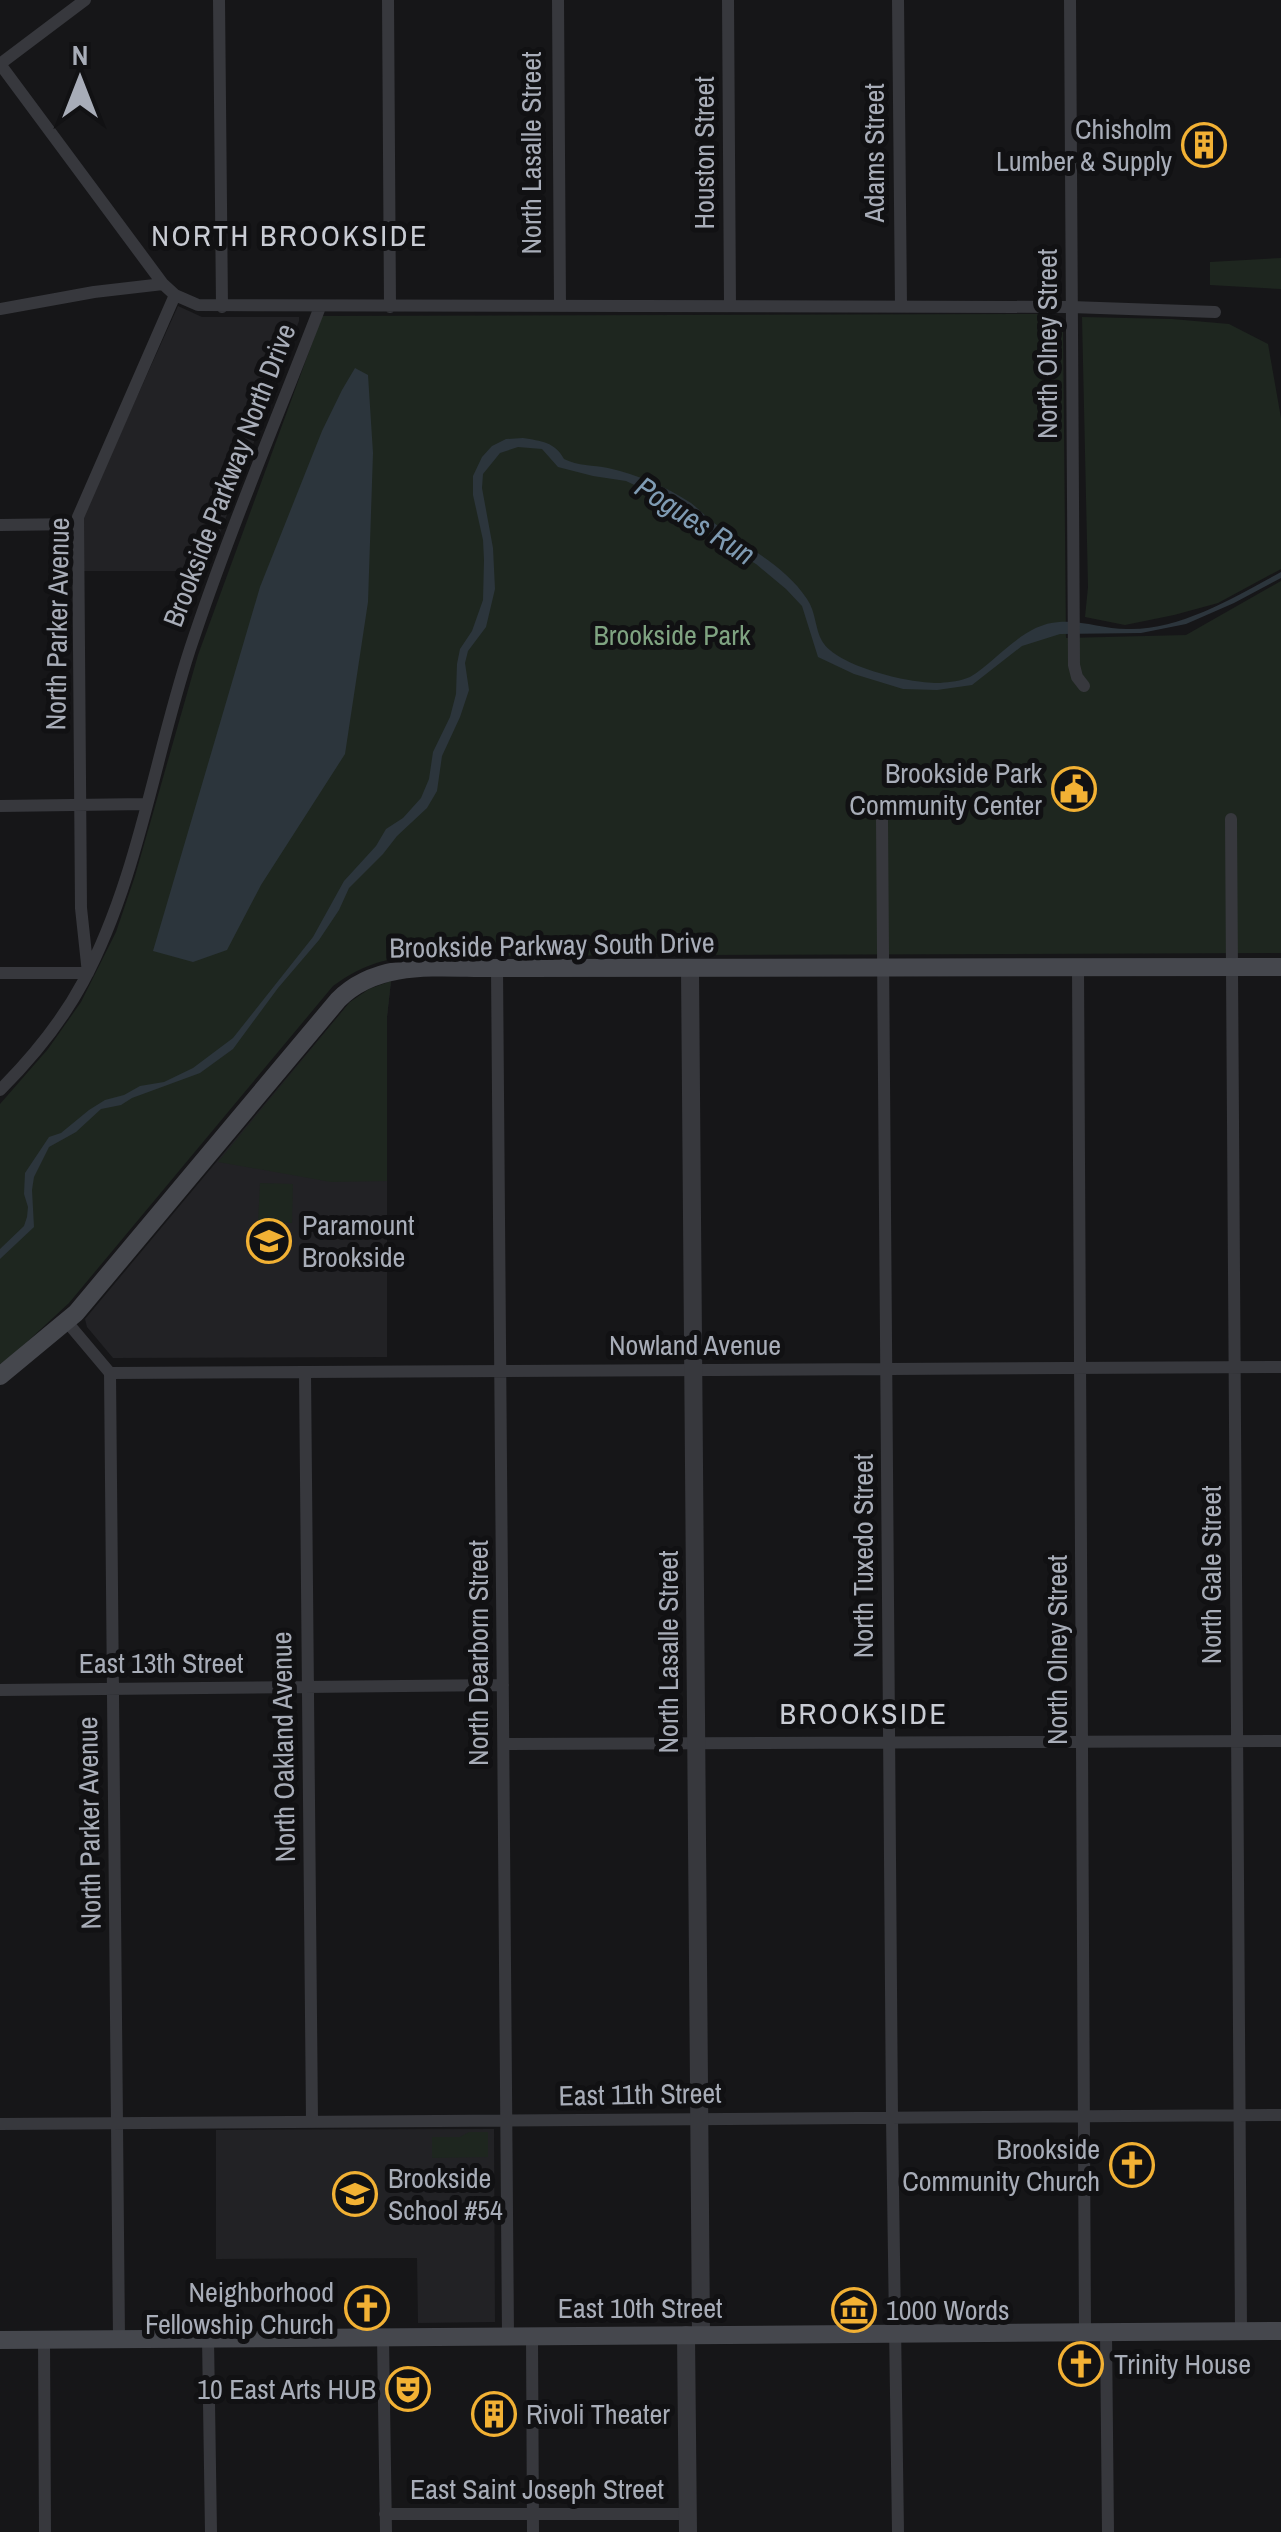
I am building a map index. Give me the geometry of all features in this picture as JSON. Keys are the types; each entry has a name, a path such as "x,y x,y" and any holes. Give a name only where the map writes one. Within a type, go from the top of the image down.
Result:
{"main road":[{"name":"Brookside Parkway South Drive","path":"0,1376 68,1322 343,994 369,978 392,971 498,968 1281,967"},
{"name":"East 10th Street","path":"0,2340 1281,2331"}],"street":[{"path":"85,0 0,64 163,284 198,306 320,307"},
{"path":"219,0 222,306"},
{"path":"388,0 390,307"},
{"name":"North Lasalle Street","path":"558,0 560,306"},
{"name":"Houston Street","path":"728,0 730,306"},
{"name":"Adams Street","path":"898,0 901,306"},
{"name":"North Olney Street","path":"1070,0 1074,665 1084,686"},
{"path":"0,309 163,284"},
{"name":"North Parker Avenue","path":"88,973 80,908 78,518 175,294"},
{"name":"Brookside Parkway North Drive","path":"0,1090 47,1038 88,973 112,918 180,679 208,596 320,307 1071,306 1215,312"},
{"path":"0,525 78,524"},
{"path":"0,806 146,804"},
{"name":"North Gale Street","path":"1231,819 1242,2332"},
{"name":"North Tuxedo Street","path":"882,820 898,2532"},
{"name":"North Olney Street","path":"1078,967 1085,2332"},
{"name":"North Dearborn Street","path":"498,968 508,2336"},
{"name":"North Lasalle Street","path":"688,2523 699,2118 690,969"},
{"path":"0,973 88,973"},
{"path":"68,1322 110,1373"},
{"name":"Nowland Avenue","path":"110,1373 1281,1367"},
{"name":"North Oakland Avenue","path":"305,1372 312,2122"},
{"name":"North Parker Avenue","path":"110,1373 119,2339"},
{"name":"East 13th Street","path":"0,1690 503,1686"},
{"path":"504,1744 1281,1742"},
{"name":"East 11th Street","path":"0,2124 1281,2116"},
{"path":"1106,2332 1108,2532"},
{"path":"532,2336 533,2532"},
{"path":"383,2337 386,2532"},
{"path":"208,2338 211,2532"},
{"path":"44,2340 45,2532"},
{"name":"East Saint Joseph Street","path":"386,2514 533,2514 688,2523"}],"shaded area":[{"path":"178,306 202,317 299,317 299,321 206,571 84,571 84,514"},
{"path":"355,368 368,375 373,453 368,602 345,754 261,885 227,950 193,962 153,951 260,587 322,431"},
{"path":"523,438 552,446 569,461 641,478 691,503 798,587 810,604 822,641 830,650 859,666 912,681 940,683 970,677 1022,636 1046,624 1147,628 1207,610 1281,572 1281,578 1186,624 1141,633 1060,634 1022,646 972,685 903,689 854,674 818,657 802,606 786,589 656,495 626,481 558,467 542,449 518,447 500,453 483,474 482,488 493,548 495,589 486,627 468,651 465,663 469,690 442,756 437,791 427,808 349,888 319,940 233,1049 200,1073 121,1105 101,1109 76,1132 49,1147 34,1177 34,1227 0,1259 0,1249 24,1226 28,1207 25,1173 49,1137 61,1133 105,1100 140,1086 164,1082 193,1068 233,1038 313,937 344,881 386,829 403,818 421,798 433,752 450,717 460,649 472,631 483,600 483,540 473,476 492,446 506,439"},
{"name":"Paramount Brookside","path":"391,981 387,1017 387,1357 113,1358 87,1327 85,1319 350,1002"},
{"name":"Brookside School #54","path":"494,2129 495,2322 418,2323 417,2258 216,2259 216,2130"}],"green space":[{"path":"1281,258 1281,289 1210,285 1210,262"},
{"name":"Brookside Park","path":"1047,314 1060,318 1063,325 1066,638 1186,635 1281,581 1281,953 415,956 372,965 333,986 69,1303 0,1364 0,1104 48,1049 81,1002 116,932 198,655 322,316"},
{"path":"1082,317 1229,324 1268,344 1281,418 1281,569 1218,603 1174,615 1125,625 1085,617 1088,587"},
{"path":"391,981 387,1017 387,1181 331,1182 218,1162 350,1002"},
{"path":"260,1183 293,1184 292,1223 258,1222"},
{"path":"469,2132 488,2132 488,2157 432,2158 432,2137 460,2137"}],"place":[{"name":"Chisholm Lumber & Supply","path":"1204,145"},
{"name":"Brookside Park Community Center","path":"1074,789"},
{"name":"Paramount Brookside","path":"269,1241"},
{"name":"Brookside Community Church","path":"1132,2165"},
{"name":"Brookside School #54","path":"355,2194"},
{"name":"Neighborhood Fellowship Church","path":"367,2308"},
{"name":"1000 Words","path":"854,2310"},
{"name":"Trinity House","path":"1081,2364"},
{"name":"10 East Arts HUB","path":"408,2389"},
{"name":"Rivoli Theater","path":"494,2414"}],"district":[{"name":"NORTH BROOKSIDE","path":"290,236"},
{"name":"BROOKSIDE","path":"864,1714"}],"water label":[{"name":"Pogues Run","path":"695,521"}]}
